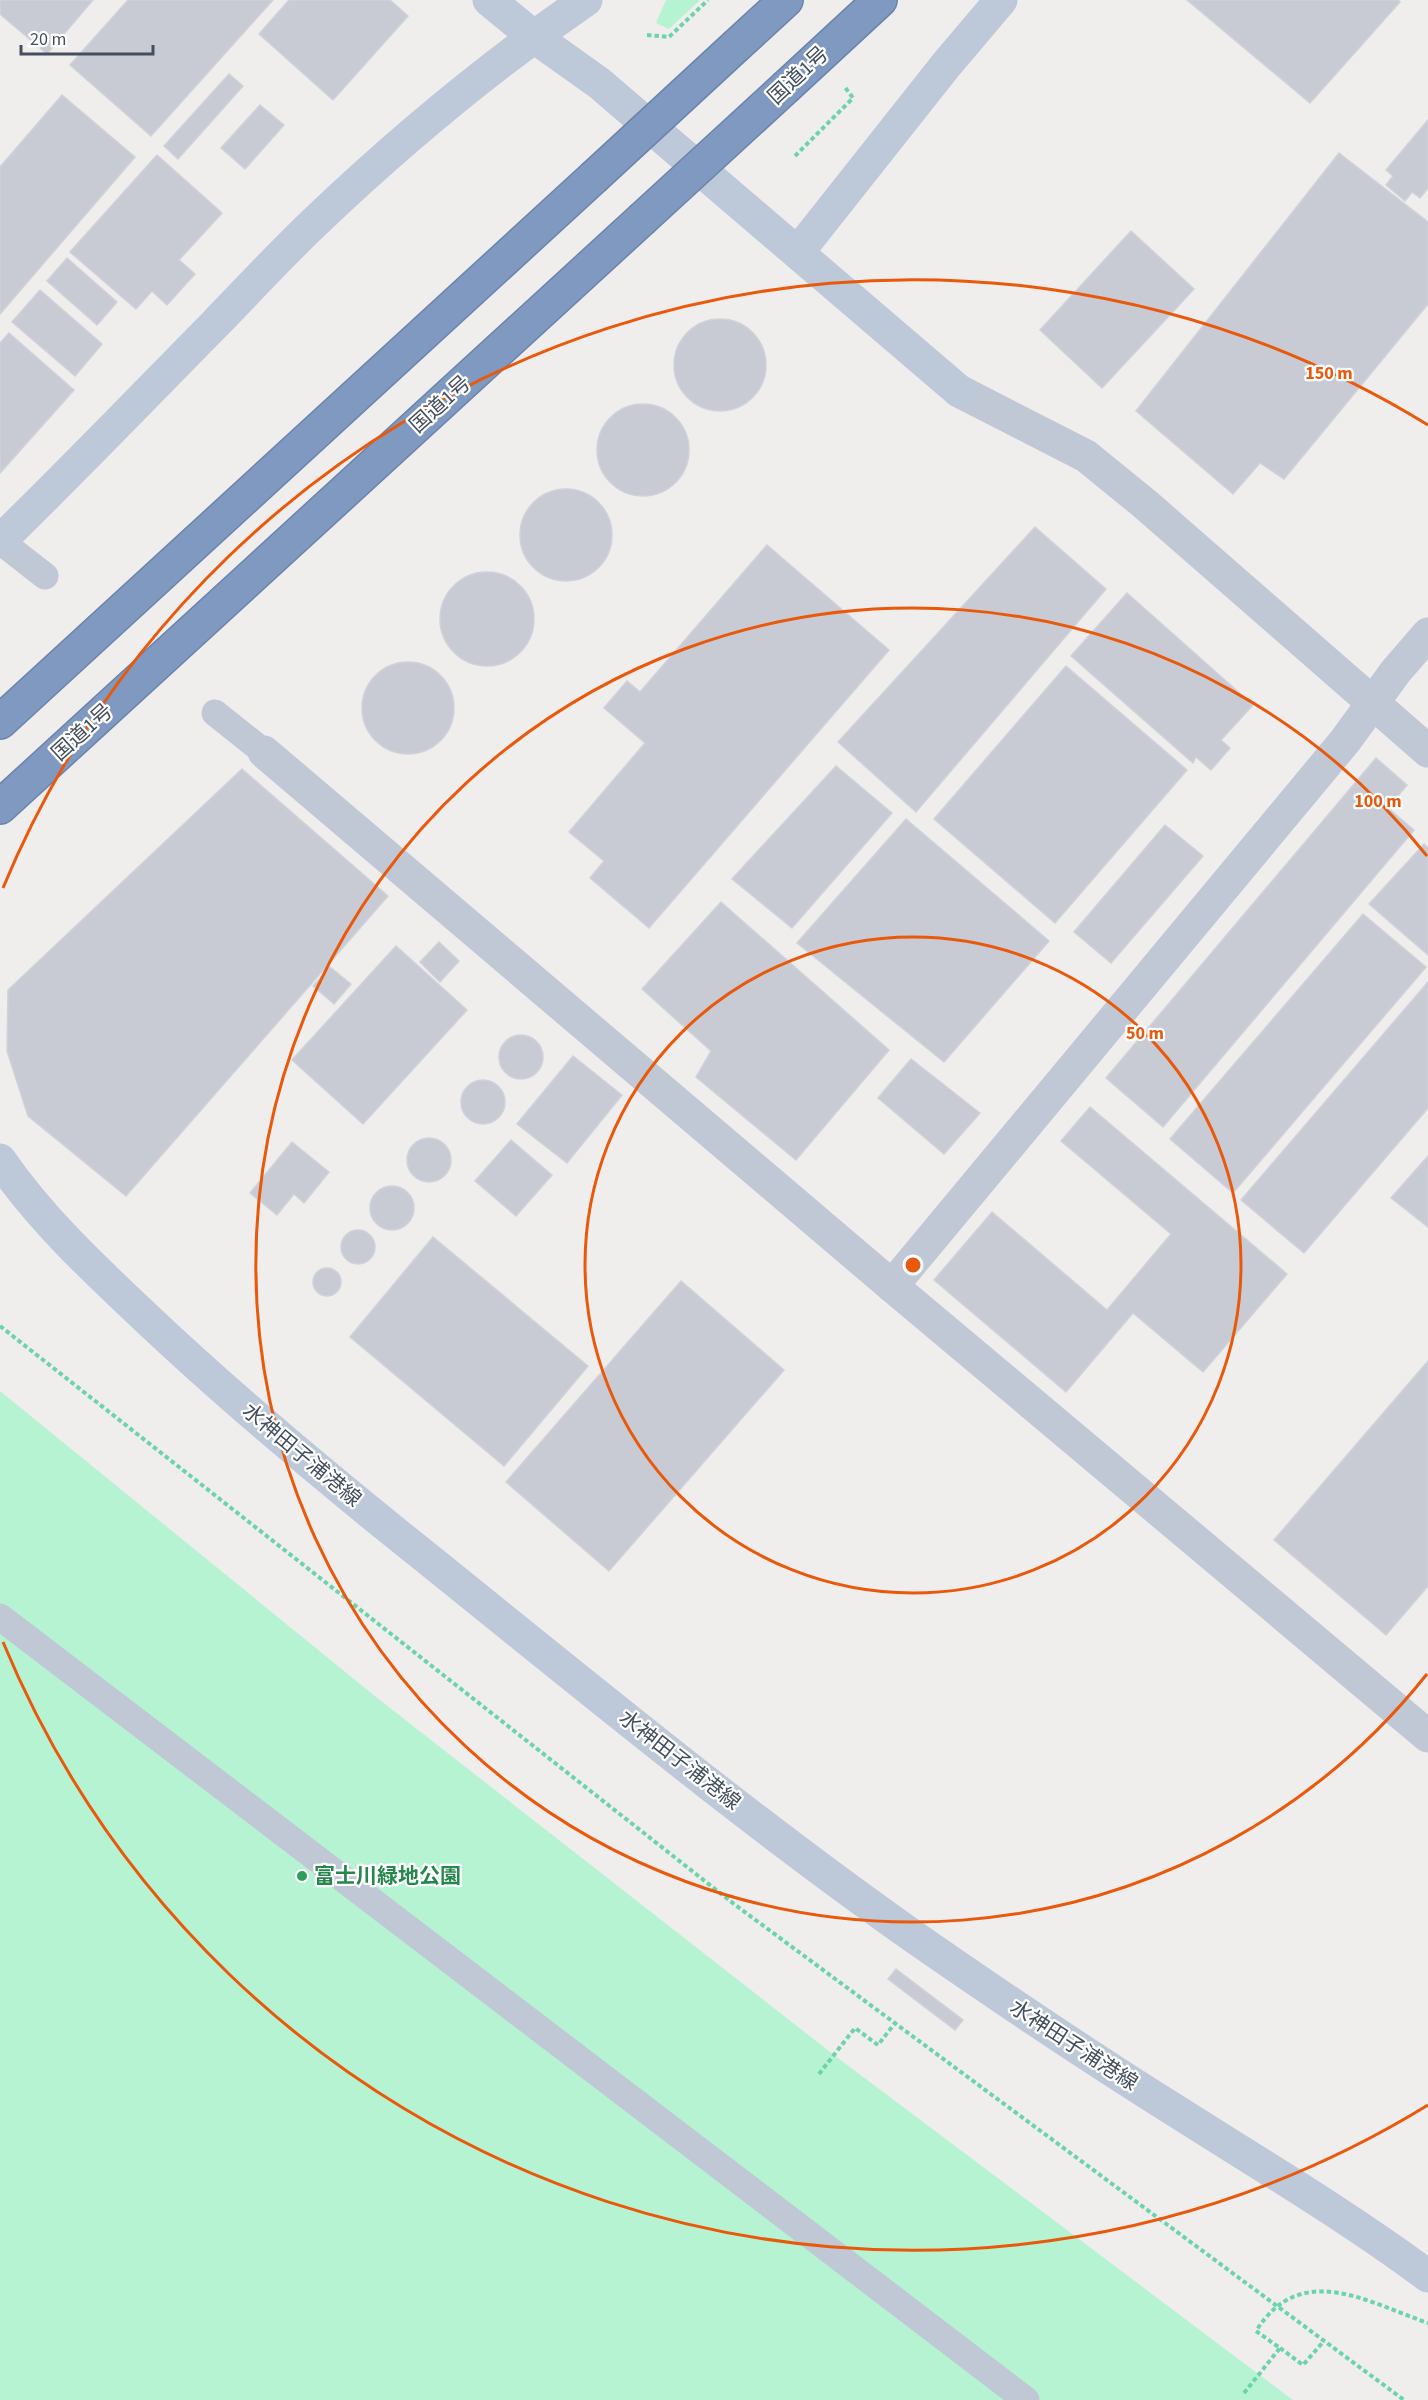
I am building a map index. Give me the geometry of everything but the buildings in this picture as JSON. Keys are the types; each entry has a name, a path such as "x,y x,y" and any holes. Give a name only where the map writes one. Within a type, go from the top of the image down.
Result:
{"highway":[{"path":"0,722 786,0"},
{"name":"国道1号","path":"0,807 880,0"}],"main road":[{"path":"489,0 533,36 599,83 959,391"},
{"path":"0,541 74,469 313,223 405,139 533,36 586,0"},
{"path":"798,252 946,65 1001,0"},
{"name":"水神田子浦港線","path":"0,1160 45,1219 205,1372 318,1471 646,1734 812,1862 931,1948 1094,2059 1332,2208 1428,2276"}],"street":[{"path":"959,391 1086,456 1145,504 1428,751"},
{"path":"892,1286 1338,750 1428,634"},
{"path":"264,752 892,1286 1428,1736"}],"lane":[{"path":"0,541 45,576"},
{"path":"215,712 264,752"},
{"path":"0,1617 1026,2400"}],"path":[{"path":"647,35 669,37 708,0"},
{"path":"795,156 853,98 841,84"},
{"path":"0,1326 734,1904 1404,2400"},
{"path":"819,2074 855,2028 878,2045 895,2023"},
{"path":"1324,2341 1304,2365 1256,2331 1277,2306 1299,2294 1335,2290 1428,2323"},
{"path":"1244,2394 1280,2348"}],"green space":[{"path":"666,0 700,0 669,29 656,23"},
{"name":"富士川緑地公園","path":"0,1391 376,1697 834,2055 1293,2400 0,2400"}],"place":[{"name":"富士川緑地公園","path":"302,1876"}]}
